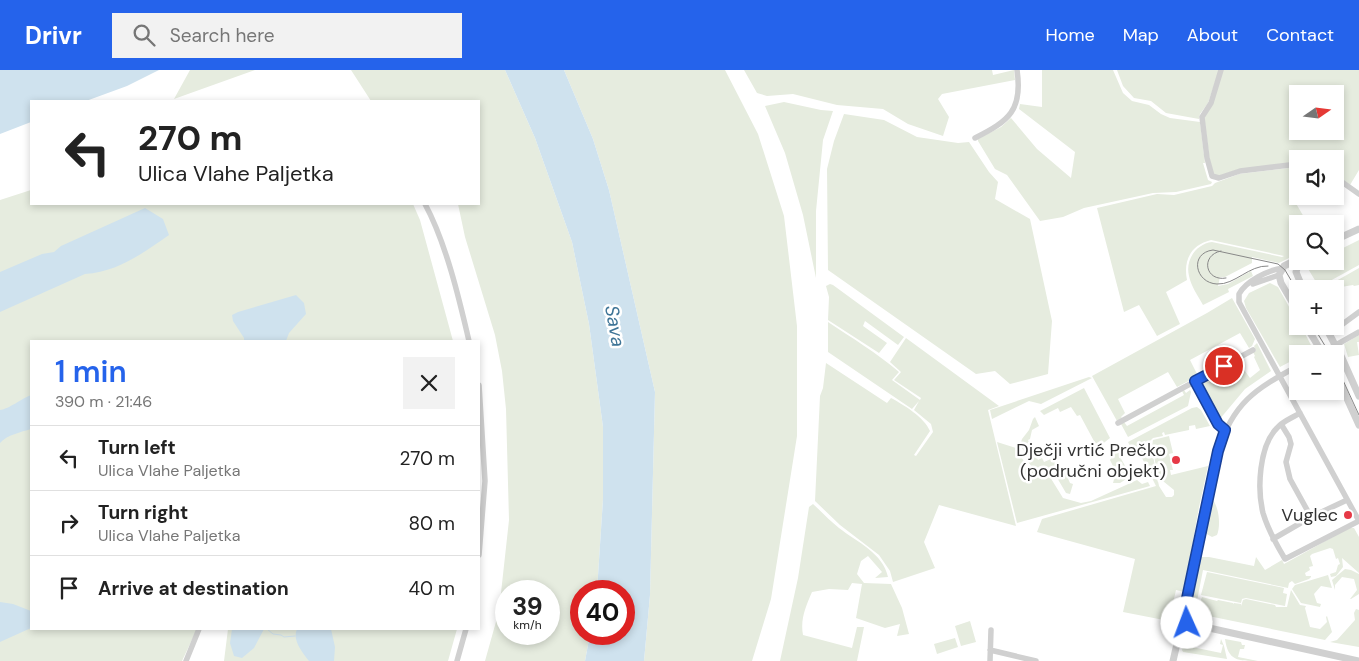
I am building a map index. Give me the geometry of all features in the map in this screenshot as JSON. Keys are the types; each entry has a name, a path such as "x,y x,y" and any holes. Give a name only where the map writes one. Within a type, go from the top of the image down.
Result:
{"street":[{"path":"975,138 1002,123 1013,112 1018,93 1017,70"},
{"path":"1221,70 1211,103 1201,120 1209,169 1212,176 1216,178 1240,172 1289,165"},
{"path":"1344,183 1359,194"},
{"path":"425,205 446,256 469,340"},
{"path":"1344,236 1359,229"},
{"path":"1289,266 1281,272 1246,286 1240,293 1240,302 1359,521 1285,559 1273,539 1263,512 1260,486 1262,464 1270,436 1281,424 1300,413"},
{"path":"1296,270 1297,278"},
{"path":"1281,272 1290,271 1297,278"},
{"path":"1281,272 1281,283 1289,297"},
{"path":"1344,323 1359,312"},
{"path":"1330,335 1335,345 1359,332"},
{"path":"1118,423 1253,350"},
{"path":"1344,364 1359,396"},
{"path":"1173,661 1216,461 1225,430 1251,395 1264,385 1289,371"},
{"path":"1195,381 1218,424 1225,430"},
{"path":"1344,392 1359,425"},
{"path":"480,401 485,480 480,542"},
{"path":"1281,424 1291,444 1286,462 1290,479 1311,517"},
{"path":"1273,539 1311,517 1347,500"},
{"path":"1182,622 1359,661"},
{"path":"186,661 199,630"},
{"path":"457,661 466,630"},
{"path":"990,661 991,630"},
{"path":"990,650 1036,661"},
{"path":"1338,656 1350,656 1359,653"}],"shaded area":[{"path":"190,70 255,70 174,99"},
{"path":"351,70 505,70 535,138 572,242 589,324 603,427 603,499 598,580 570,580 570,645 588,645 585,661 485,661 495,625 495,645 560,645 560,580 502,580 509,520 506,409 502,371 495,335 465,237 458,205 480,205 480,100 370,100"},
{"path":"564,70 725,70 758,134 784,216 797,326 797,436 771,599 752,661 644,661 650,595 655,392 609,190 593,139"},
{"path":"744,70 992,70 993,75 1014,70 1015,80 942,94 938,99 949,117 943,136 908,124 883,109 837,105 793,94 767,96 757,93"},
{"path":"1042,70 1113,70 1123,93 1132,101 1149,105 1170,118 1200,122 1205,163 1203,163 1208,180 1212,182 1211,184 1176,192 1153,193 1084,208 1063,217 1040,221 1007,175 995,169 978,139 1001,127 1011,118 1037,149 1071,178 1075,152 1019,109 1020,104 1042,107"},
{"path":"1117,70 1219,70 1208,103 1200,114 1199,119 1166,113 1151,101 1134,98 1123,86"},
{"path":"1222,70 1359,70 1359,170 1350,185 1344,181 1344,150 1289,150 1289,164 1217,176 1211,171 1204,115"},
{"path":"784,102 833,111 823,140 816,211 816,278 803,215 785,153 765,106"},
{"path":"844,114 884,120 917,137 958,143 969,142 998,182 995,199 1030,219 1052,321 1048,374 1010,384 995,371 976,374 828,270 827,169 834,141"},
{"path":"1289,168 1289,205 1297,205 1303,215 1289,215 1289,258 1279,263 1252,257 1252,263 1225,277 1220,277 1218,286 1228,284 1251,271 1253,276 1228,289 1229,292 1203,305 1191,283 1188,270 1190,259 1201,246 1212,242 1284,256 1211,240 1204,242 1190,254 1186,266 1187,280 1166,292 1180,324 1157,336 1139,305 1124,312 1097,208 1157,194 1174,195 1212,186 1215,183 1239,174"},
{"path":"30,190 30,205 413,205 420,220 453,340 30,340 30,630 197,630 182,661 0,661 0,200"},
{"path":"1359,240 1359,265 1332,280 1315,280 1309,270 1344,270 1344,248"},
{"path":"1359,268 1359,285 1344,286 1344,280 1338,280"},
{"path":"1270,283 1278,287 1289,307 1289,335 1306,335 1311,345 1289,345 1289,362 1280,367 1246,308 1244,301 1249,293"},
{"path":"830,284 904,337 898,345 865,321 863,326 887,343 879,353 828,320 829,297 826,286"},
{"path":"1232,298 1255,339 1252,346 1249,348 1240,333 1190,360 1198,376 1177,387 1168,372 1118,399 1125,413 1117,421 1092,376"},
{"path":"828,322 899,372 892,380 920,400 921,398 894,380 901,372 890,362 906,338 999,406 988,410 1016,526 939,505 924,542 935,568 893,582 890,571 879,555 840,525 815,501 820,396 823,388 826,363 887,403 891,398 902,404 923,421 930,431 914,455 916,456 933,432 931,424 914,410 919,401 912,409 828,352"},
{"path":"1359,335 1359,342 1357,342 1359,355 1348,357 1344,344"},
{"path":"1257,343 1271,371 1245,389 1219,420 1201,388 1202,381 1206,378 1208,382 1240,364 1250,378 1260,370 1253,352 1256,351 1254,346"},
{"path":"1089,377 1092,378 1041,404 1029,401 992,419 990,410"},
{"path":"1084,388 1110,438 1096,449 1093,444 1095,443 1080,415 1077,416 1071,407 1060,412 1058,408 1044,415 1040,411"},
{"path":"1184,390 1186,393 1190,390 1191,392 1188,406 1128,437 1121,424 1124,422 1127,426 1184,395 1182,391"},
{"path":"1197,407 1201,410 1210,426 1196,429 1195,425 1189,426 1189,430 1165,435 1164,432 1162,433 1163,436 1153,438 1150,441 1159,486 1166,497 1172,497 1174,490 1158,477 1152,445 1153,440 1169,436 1173,453 1169,454 1173,470 1170,470 1171,475 1208,466 1184,592 1176,590 1169,621 1123,612 1135,559 1037,532 1042,519 1156,486 1136,446 1131,448 1128,442"},
{"path":"1035,417 1039,426 1032,430 1028,440 1038,460 1042,458 1044,462 1051,459 1058,464 1060,463 1061,466 1048,473 1033,468 1020,445"},
{"path":"997,442 1016,448 1029,470 1050,477 1063,498 1081,503 1091,501 1137,480 1142,484 1148,482 1150,486 1017,523"},
{"path":"1119,447 1124,455 1120,457 1131,476 1120,483 1113,483 1116,472 1110,460 1113,455 1111,451"},
{"path":"1065,472 1070,483 1073,484 1070,494 1066,493 1056,476"},
{"path":"1212,499 1218,511 1219,522 1217,535 1212,537 1205,533"},
{"path":"813,504 881,561 888,577 875,578 882,572 868,556 861,561 857,574 864,583 891,584 902,608 909,634 897,636 900,624 885,628 856,618 862,584 852,583 848,590 829,589 812,592 803,618 803,635 852,648 857,627 864,627 857,661 780,661 798,578 809,507"},
{"path":"1349,528 1354,528 1359,537 1359,573 1342,558 1343,567 1336,576 1331,577 1330,574 1336,572 1340,564 1338,558 1336,559 1333,549 1330,548 1312,554 1310,556 1313,566 1309,567 1310,570 1305,573 1306,576 1311,577 1295,584 1292,581 1289,583 1288,588 1203,570 1197,601 1199,602 1198,607 1202,597 1241,604 1241,606 1243,600 1246,599 1275,605 1276,607 1287,607 1291,590 1300,605 1306,606 1310,627 1320,629 1327,622 1327,616 1332,632 1325,640 1189,612 1200,557 1254,566 1256,557 1265,570 1282,560 1284,564"},
{"path":"1345,569 1359,574 1359,594 1351,599 1357,590 1354,579 1342,577 1335,585 1335,590 1332,580"},
{"path":"1207,572 1284,588 1283,593 1287,594 1285,606 1246,598 1242,599 1241,603 1201,595"},
{"path":"1328,575 1332,588 1321,586 1314,594 1317,603 1321,604 1320,607 1301,603 1292,589 1295,585"},
{"path":"1356,609 1359,610 1359,647 1330,642 1337,640 1355,620 1354,613"},
{"path":"970,621 976,642 961,646 955,626"},
{"path":"228,630 457,630 448,661 224,661"},
{"path":"1186,631 1193,632 1192,639 1188,638 1187,646 1221,653 1223,645 1220,644 1221,639 1224,646 1227,659 1183,652"},
{"path":"955,638 958,647 937,654 934,644"},
{"path":"1225,639 1241,642 1242,645 1245,645 1244,649 1240,649 1238,657 1258,661 1245,661 1231,656"}],"water":[{"path":"0,70 159,70 127,86 89,100 30,100 30,122 0,134"},
{"name":"Sava","path":"505,70 564,70 593,139 609,190 655,392 650,595 644,661 585,661 588,645 635,645 635,580 598,580 603,499 603,427 589,324 572,242 535,138"},
{"path":"145,208 163,219 169,235 140,255 119,266 85,274 0,312 0,272 42,254 54,252 61,246"},
{"path":"296,295 304,303 306,314 289,333 286,340 244,340 233,321 232,315"},
{"path":"30,396 30,429 10,436 0,443 0,410"},
{"path":"0,602 13,604 30,611 30,628 0,642"},
{"path":"232,630 263,630 254,648 242,658 234,656 230,643"},
{"path":"297,630 331,630 335,647 334,661 309,661 297,642"}],"waterway":[{"path":"268,630 273,634 284,637 295,636"}],"tram line":[{"path":"1268,266 1217,284 1204,279 1200,274 1198,262 1200,256 1205,252 1213,250 1278,264 1285,270 1291,280"},
{"path":"1221,251 1214,253 1210,257 1208,268 1213,276 1226,278"},
{"path":"1318,335 1325,345"},
{"path":"1344,382 1359,415"}],"place":[{"name":"Dječji vrtić Prečko (područni objekt)","path":"1176,460"},
{"name":"Vuglec","path":"1348,515"}],"route":[{"path":"1187,623 1182,622 1218,451 1225,430 1218,424 1195,381 1224,366"}]}
